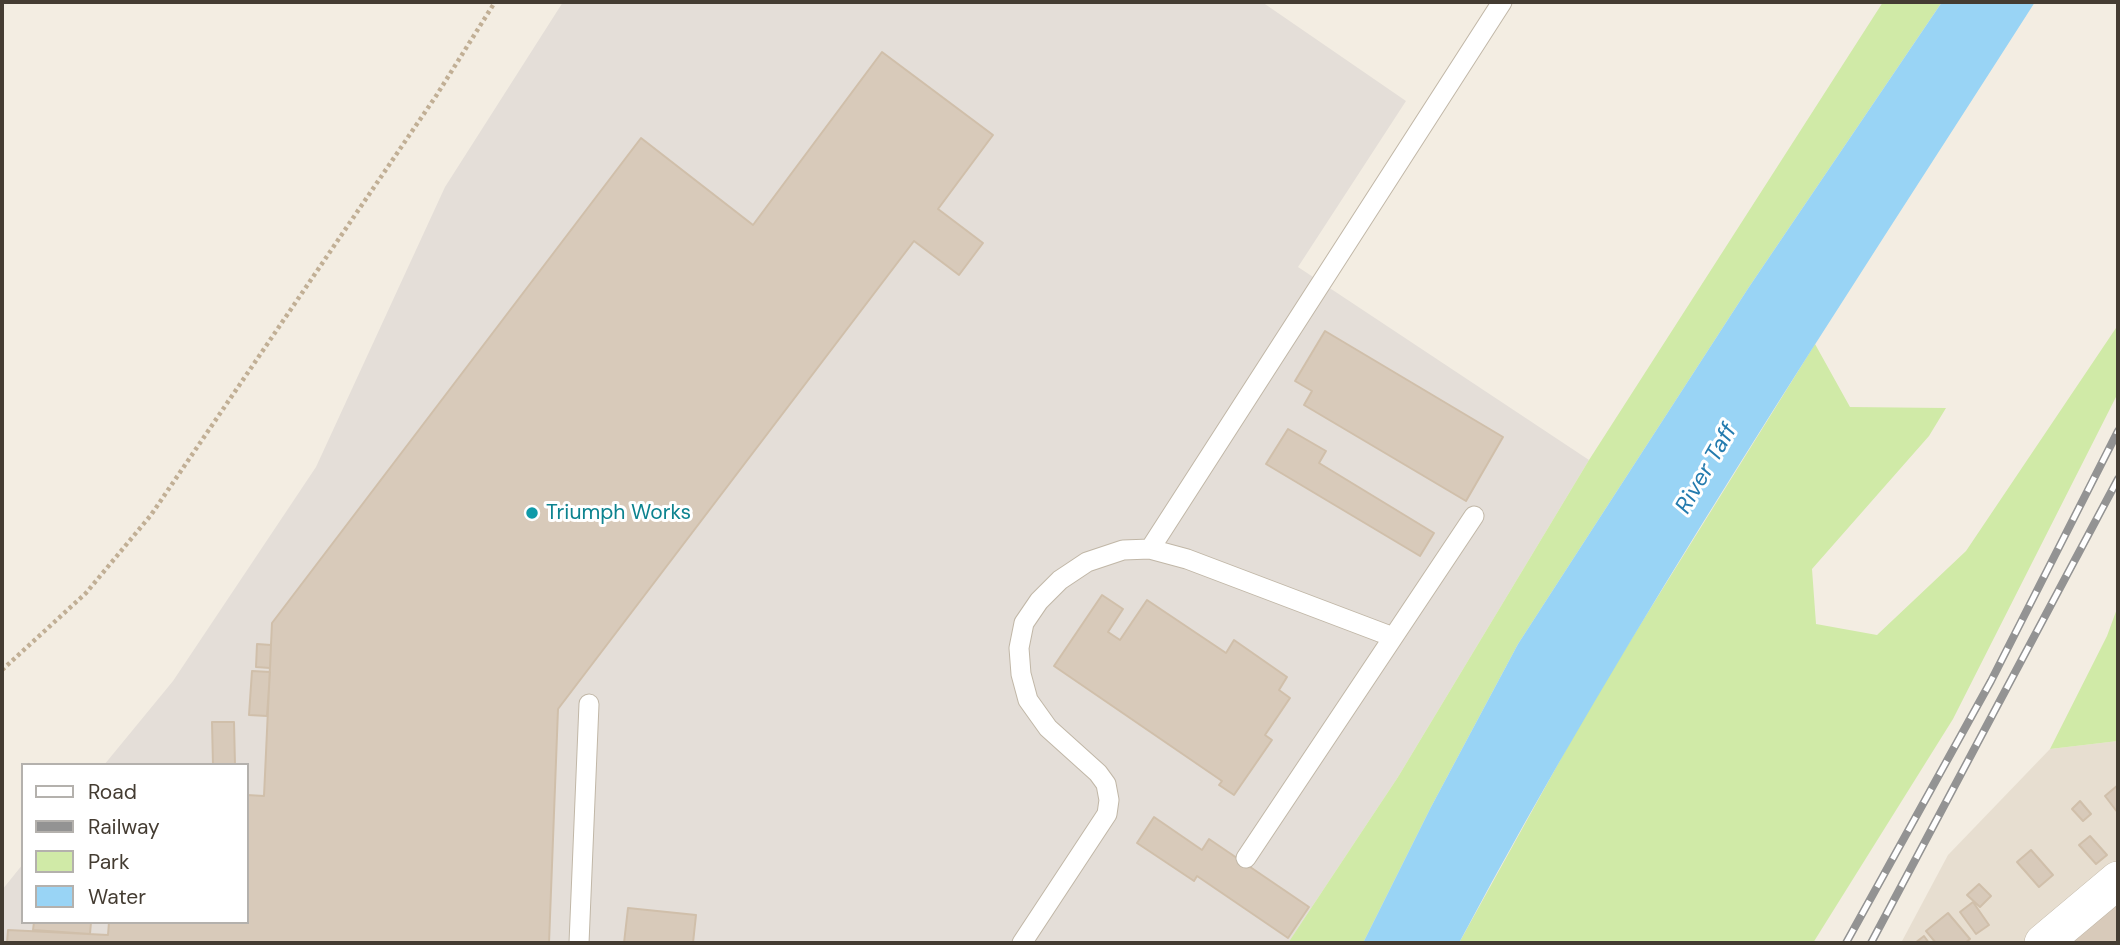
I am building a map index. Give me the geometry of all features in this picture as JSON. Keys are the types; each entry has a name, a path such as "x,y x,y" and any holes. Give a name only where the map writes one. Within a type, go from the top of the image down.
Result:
{"street":[{"path":"2043,943 2118,880"}],"lane":[{"path":"1150,549 1502,2"},
{"path":"1246,858 1474,516"},
{"path":"1022,943 1107,814 1110,800 1106,784 1098,773 1048,728 1028,701 1021,674 1019,648 1024,624 1039,601 1060,580 1087,562 1123,550 1150,549 1187,559 1393,637"},
{"path":"579,943 589,704"}],"path":[{"path":"2,670 86,593 151,515 436,96 495,2"}],"shaded area":[{"path":"563,2 1262,2 1406,101 1298,267 1589,460 1398,777 1288,943 2,943 2,890 21,866 21,924 248,924 248,763 106,763 173,681 316,467 445,187"},
{"path":"2118,741 2118,943 1901,943 1948,855 2050,749"}],"green space":[{"path":"1883,2 1942,2 1749,287 1518,644 1431,807 1363,943 1288,943 1398,777 1589,460"},
{"path":"2118,325 2118,393 1953,719 1813,943 1459,943 1594,699 1815,344 1850,407 1946,408 1929,436 1812,569 1816,624 1877,635 1966,551"},
{"path":"2118,606 2118,741 2050,749 2107,636"}],"water":[{"name":"River Taff","path":"1942,2 2035,2 1811,350 1665,584 1525,822 1459,943 1363,943 1431,807 1518,644 1749,287"}],"building":[{"name":"Triumph Works","path":"882,52 993,135 938,209 983,243 959,275 914,241 558,709 549,943 7,943 8,930 108,935 109,924 248,924 248,795 264,796 272,623 641,138 753,225"},
{"path":"1325,331 1503,437 1466,501 1304,405 1312,391 1295,381"},
{"path":"1288,429 1326,451 1319,463 1434,533 1420,556 1266,464"},
{"path":"1102,595 1123,609 1108,632 1120,640 1147,600 1226,653 1234,640 1287,677 1279,690 1290,698 1265,735 1272,740 1234,795 1219,785 1222,781 1054,666"},
{"path":"257,644 271,645 270,668 256,667"},
{"path":"252,671 270,672 267,716 249,715"},
{"path":"212,722 234,722 235,763 213,763"},
{"path":"2118,785 2118,813 2105,796"},
{"path":"2080,801 2091,814 2083,821 2072,809"},
{"path":"1154,817 1202,850 1209,839 1309,907 1288,938 1197,876 1194,881 1137,843"},
{"path":"2090,836 2107,855 2096,864 2079,845"},
{"path":"2031,850 2053,875 2039,887 2017,862"},
{"path":"1979,884 1991,896 1980,907 1967,895"},
{"path":"1973,902 1989,925 1976,934 1960,912"},
{"path":"2118,902 2118,943 2068,943"},
{"path":"628,908 696,915 693,943 624,943"},
{"path":"1948,913 1970,939 1965,943 1936,943 1926,931"},
{"path":"34,924 91,924 90,934 33,930"},
{"path":"1924,936 1929,943 1915,943"}],"railway":[{"path":"1846,943 1991,681 2118,431"},
{"path":"1871,943 2118,479"}],"place":[{"name":"Triumph Works","path":"532,513"}]}
